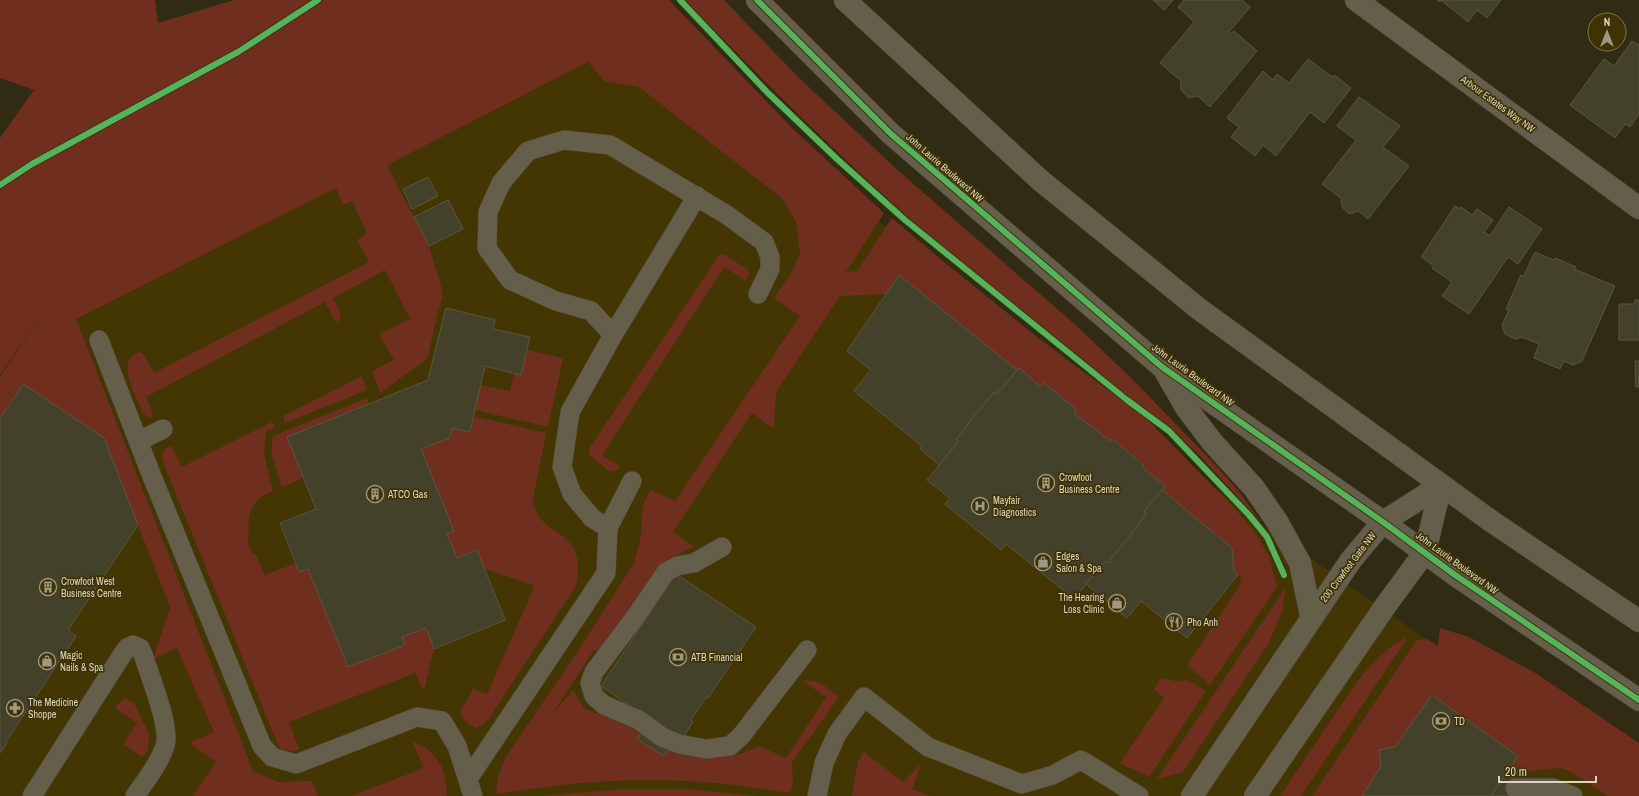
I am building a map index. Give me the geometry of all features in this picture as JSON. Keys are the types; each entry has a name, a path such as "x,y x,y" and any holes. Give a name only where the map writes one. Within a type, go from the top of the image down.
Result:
{"street":[{"name":"John Laurie Boulevard NW","path":"757,0 891,134 1162,367 1383,522 1455,575 1639,700"},
{"path":"845,0 1040,180 1200,309 1387,447 1497,525 1639,621"},
{"name":"Arbour Estates Way NW","path":"1356,0 1639,208"},
{"path":"1162,367 1187,409 1214,444 1254,488 1278,523 1300,563 1311,616"},
{"path":"1255,796 1386,605 1425,552 1441,485"},
{"name":"200 Crowfoot Gate NW","path":"1192,796 1311,616 1351,560 1383,522 1441,485"}],"lane":[{"path":"613,335 591,311 556,301 510,280 487,248 488,212 501,183 528,151 564,140 610,145 697,196 746,227 764,242 770,257 770,269 758,294"},
{"path":"608,528 592,518 572,494 562,467 570,412 613,335 697,196"},
{"path":"99,340 262,746 272,758 296,764 417,717 442,721 457,746 470,788"},
{"path":"139,441 164,429"},
{"path":"470,788 606,573 608,528 632,481"},
{"path":"722,546 694,563 677,566 666,572 636,616 594,672 590,683 594,696 604,705 639,720 662,737 679,744 706,749 730,746 741,736 807,650"},
{"path":"32,796 122,655 127,648 134,645 140,648 144,657 167,730 166,744 159,760 135,796"},
{"path":"817,796 824,763 837,734 864,697 928,747 1022,784 1053,775 1081,760 1139,796"},
{"path":"1515,788 1540,792 1560,790 1573,796"}],"shaded area":[{"path":"0,0 155,0 158,23 234,0 669,0 792,128 884,213 846,272 857,271 892,218 1041,340 1147,419 1238,512 1257,535 1270,558 1277,587 1210,685 1187,665 1240,585 1241,577 1234,572 1232,548 1162,490 1142,467 1144,464 1112,439 1110,441 1074,413 1076,409 1041,387 1019,368 1017,370 898,275 886,294 840,296 776,392 774,429 752,413 673,532 694,547 668,559 659,567 598,651 594,650 553,713 573,690 585,709 629,725 671,751 693,756 728,757 741,754 759,746 786,758 826,697 803,681 813,681 827,688 839,697 792,762 793,784 790,793 724,784 687,781 632,780 578,783 497,794 498,778 507,755 574,657 634,563 641,535 643,505 650,490 675,501 800,316 774,298 791,273 800,254 796,222 783,199 639,87 604,81 588,62 387,165 429,246 443,293 427,359 380,393 372,371 394,360 379,334 410,319 385,270 333,298 340,311 340,319 336,323 325,302 146,397 153,413 151,418 146,416 137,401 130,381 128,363 132,356 140,352 144,355 154,373 369,262 357,240 367,233 352,201 343,205 336,188 76,319 253,771 278,782 312,781 318,796 193,796 216,762 191,744 191,742 214,732 177,648 153,659 170,607 104,438 23,384 0,419 0,377 50,302 0,375 0,138 34,90 0,78"},
{"path":"530,0 668,0 882,224 1249,515 1410,628 1639,782 1639,796 0,796 0,375 48,303 332,127"},
{"path":"685,0 724,0 800,79 901,173 1079,328 1132,379 1238,490 1261,522 1196,452 994,290 895,205 788,105"},
{"path":"724,254 748,270 749,274 746,281 724,267 602,455 621,467 614,472 609,471 589,455 590,447 719,255"},
{"path":"527,350 563,358 548,427 475,410 481,385 510,391 514,373 521,375"},
{"path":"362,376 367,390 285,423 283,416"},
{"path":"367,398 369,404 304,478 282,487 271,453 273,436"},
{"path":"473,416 546,433 533,498 536,512 543,521 569,542 576,552 578,566 576,586 488,720 481,726 475,728 465,721 460,713 473,689 487,694 533,590 533,585 485,569 477,550 457,558 447,534 454,531 421,449 449,438 452,428 470,432"},
{"path":"272,422 275,428 266,431 264,453 273,491 259,499 254,504 249,516 249,539 247,541 252,554 255,553 265,575 296,563 299,572 308,569 348,667 405,645 402,637 426,628 434,649 424,691 415,673 289,722 299,749 293,752 281,749 278,745 165,467 162,455 165,449 172,446 182,467"},
{"path":"1286,587 1282,611 1269,643 1183,772 1157,779"},
{"path":"1440,628 1469,637 1537,674 1639,743 1639,796 1608,796 1569,771 1561,768 1530,771 1511,778 1509,769 1518,756 1432,695 1395,747 1379,750 1381,766 1362,796 1312,796 1416,641 1426,639 1438,646"},
{"path":"1405,638 1406,640 1301,796 1280,796 1364,673 1383,653"},
{"path":"1161,678 1175,681 1188,680 1206,691 1149,777 1120,763 1164,698 1154,689"},
{"path":"123,699 127,699 134,703 149,734 148,750 142,757 123,744 137,723 116,709 116,706"},
{"path":"412,741 428,750 439,762 445,778 447,796 351,796 419,770 423,766"},
{"path":"864,752 903,782 921,764 912,789 931,796 852,796 858,761"},
{"path":"624,789 686,789 758,796 540,796"}],"building":[{"path":"1153,0 1173,0 1164,10"},
{"path":"1184,0 1242,0 1250,7 1229,32 1231,34 1234,31 1257,51 1210,107 1198,96 1189,98 1181,90 1181,81 1160,63 1194,22 1178,7"},
{"path":"1441,0 1501,0 1487,18 1477,10 1468,22"},
{"path":"1632,41 1639,45 1639,114 1630,127 1625,124 1615,138 1570,105 1604,59 1614,66 1624,52 1627,52 1627,48"},
{"path":"1308,59 1332,77 1334,75 1351,88 1324,123 1310,112 1276,156 1263,145 1255,156 1231,137 1239,127 1227,118 1263,71 1273,80 1277,74 1289,83"},
{"path":"1359,97 1400,126 1383,147 1409,166 1368,219 1358,211 1349,214 1343,208 1341,202 1342,199 1322,184 1356,140 1337,126"},
{"path":"428,177 438,196 412,209 403,189"},
{"path":"448,200 463,229 429,246 414,217"},
{"path":"1455,206 1460,209 1461,207 1472,215 1477,209 1493,220 1484,232 1490,236 1509,207 1542,229 1518,264 1508,257 1469,314 1442,296 1452,282 1432,268 1434,266 1421,257"},
{"path":"1535,252 1554,260 1555,258 1576,267 1574,269 1615,286 1582,361 1573,365 1564,361 1560,369 1534,358 1539,344 1522,337 1515,339 1505,334 1502,325 1509,310 1506,309 1521,275 1524,276"},
{"path":"899,275 1017,370 997,394 994,392 956,439 959,441 939,465 920,449 922,446 854,391 871,370 847,351"},
{"path":"1635,300 1639,300 1639,340 1619,340 1619,304 1635,304"},
{"name":"ATCO Gas","path":"446,308 495,320 493,329 530,337 521,375 485,366 470,432 452,428 449,438 421,449 454,531 447,534 457,558 477,550 505,620 434,649 426,628 402,637 405,645 348,667 308,569 299,572 280,523 316,509 287,437 428,380"},
{"path":"1635,361 1639,361 1639,387 1636,387"},
{"name":"Crowfoot Business Centre","path":"1019,368 1041,387 1044,383 1076,409 1074,413 1110,441 1112,439 1144,465 1142,467 1165,486 1144,512 1146,515 1108,563 1105,561 1074,599 1006,544 1001,550 945,504 950,498 927,480 959,441 956,439 994,392 997,394"},
{"name":"Crowfoot West Business Centre","path":"23,384 104,438 138,525 68,630 76,636 0,753 0,419"},
{"path":"1162,490 1232,548 1234,572 1238,575 1187,638 1141,601 1127,618 1086,584 1105,561 1108,563 1146,515 1144,512"},
{"name":"ATB Financial","path":"676,574 756,627 708,698 706,697 691,720 693,722 681,740 677,737 664,756 637,739 650,720 601,686"},
{"name":"TD","path":"1432,695 1518,756 1491,796 1362,796 1381,766 1379,750 1395,747"},
{"path":"1509,769 1517,796 1491,796"}],"cycle path":[{"path":"0,185 32,164 238,52 318,0"},
{"path":"680,0 768,93 837,159 905,220 1127,400 1169,431 1249,515 1267,537 1284,575"},
{"path":"757,0 891,134 1162,367 1383,522 1455,575 1639,700"}],"place":[{"name":"Crowfoot Business Centre","path":"1046,483"},
{"name":"ATCO Gas","path":"375,494"},
{"name":"Mayfair Diagnostics","path":"980,506"},
{"name":"Edges Salon & Spa","path":"1043,562"},
{"name":"Crowfoot West Business Centre","path":"48,587"},
{"name":"The Hearing Loss Clinic","path":"1117,603"},
{"name":"Pho Anh","path":"1174,622"},
{"name":"ATB Financial","path":"678,657"},
{"name":"Magic Nails & Spa","path":"47,661"},
{"name":"The Medicine Shoppe","path":"15,708"},
{"name":"TD","path":"1441,721"}]}
